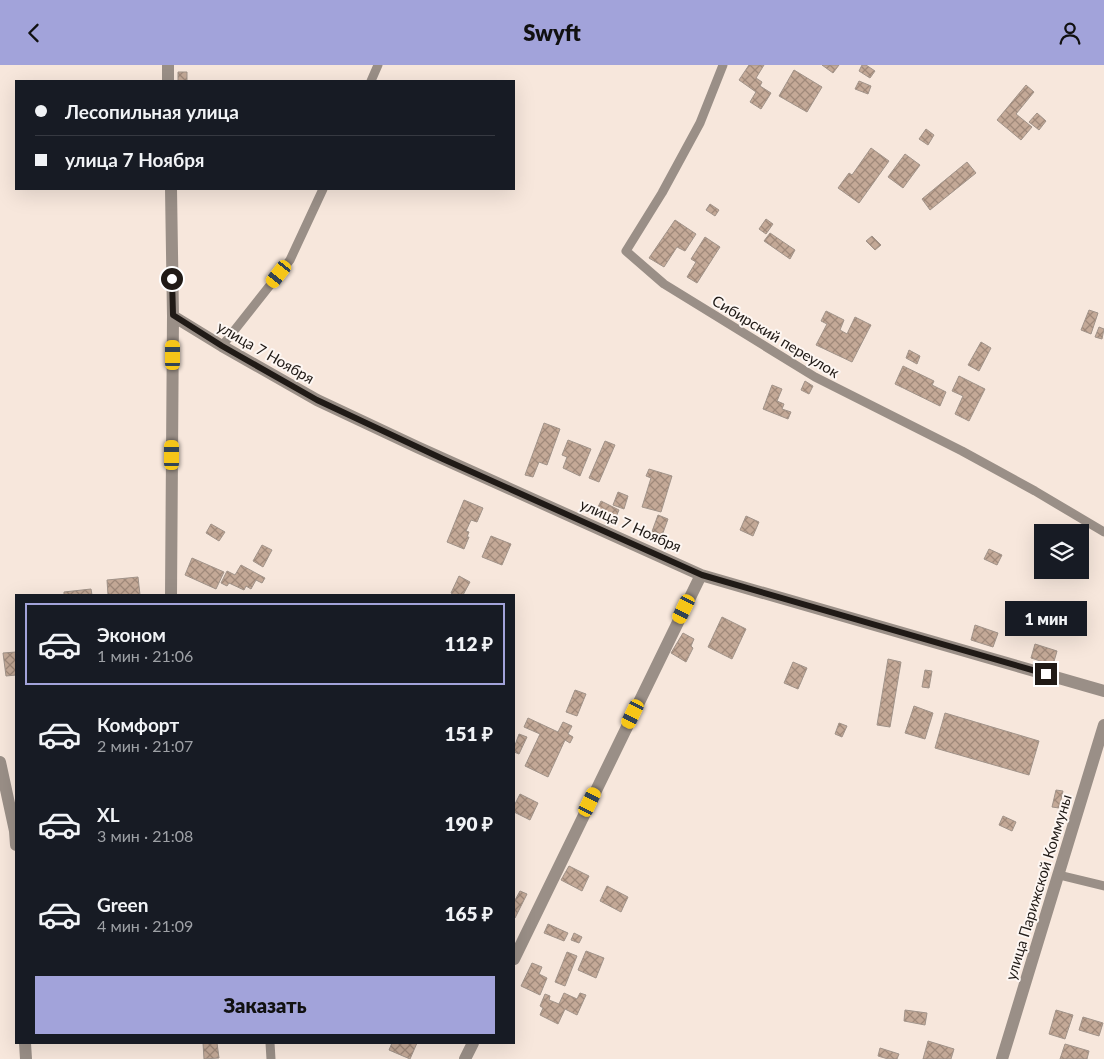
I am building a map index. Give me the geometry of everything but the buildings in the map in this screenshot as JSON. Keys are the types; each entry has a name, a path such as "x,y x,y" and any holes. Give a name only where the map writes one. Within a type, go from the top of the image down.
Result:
{"street":[{"path":"168,65 168,80"},
{"path":"170,190 173,315 171,594"},
{"name":"улица 7 Ноября","path":"173,315 222,346 317,400 443,459 702,575 1104,691"},
{"path":"515,957 702,575"},
{"name":"улица Парижской Коммуны","path":"1002,1059 1060,875 1104,725"},
{"path":"0,762 15,827"},
{"path":"25,1044 26,1059"},
{"path":"465,1059 472,1044"}],"lane":[{"path":"371,80 378,65"},
{"name":"Сибирский переулок","path":"723,65 700,123 662,193 626,251 664,284 815,377 962,451 1036,491 1104,532"},
{"path":"222,346 290,260 324,190"},
{"path":"1060,875 1104,886"},
{"path":"270,1044 271,1059"}],"route":[{"path":"172,279 173,315 222,346 317,400 443,459 702,575 1046,674"}]}
